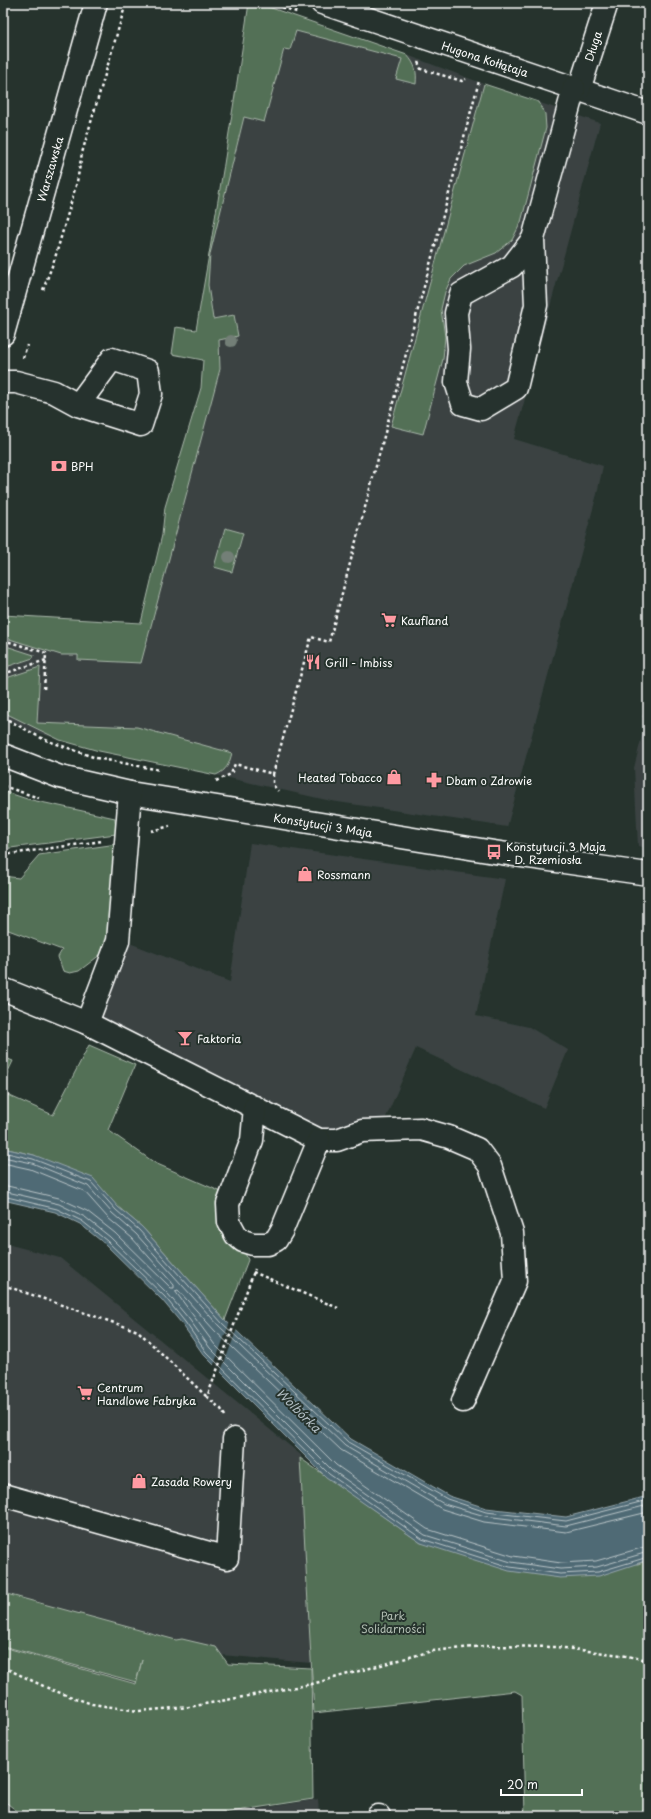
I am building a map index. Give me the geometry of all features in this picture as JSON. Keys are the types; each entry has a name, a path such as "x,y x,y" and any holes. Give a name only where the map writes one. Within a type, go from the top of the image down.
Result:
{"street":[{"name":"Warszawska","path":"3,334 96,3"},
{"name":"Hugona Kołłątaja","path":"322,3 648,113"},
{"name":"Długa","path":"533,239 576,89 607,3"},
{"path":"533,239 536,305 516,388 481,409 463,404 456,382 460,349 456,313 461,294 512,266 533,239"},
{"path":"10,382 54,392 78,406"},
{"name":"Konstytucji 3 Maja","path":"3,755 60,777 130,793 494,852 648,874"},
{"path":"3,770 60,777"},
{"path":"87,1023 118,941 130,793"},
{"path":"3,989 87,1023 319,1140 337,1140 362,1131 421,1129 449,1137 477,1149 490,1166 512,1233 515,1281 463,1401"},
{"path":"255,1107 252,1140 228,1204 229,1222 236,1235 243,1241 253,1244 268,1244 276,1240 282,1230 319,1140"},
{"path":"3,1495 227,1558 234,1438"}],"path":[{"path":"41,297 60,243 77,182 82,153 126,3"},
{"path":"215,781 231,774 235,764 273,774 311,638 329,642 480,77"},
{"path":"3,428 10,382 29,339"},
{"path":"3,640 46,653 44,691"},
{"path":"3,674 46,660"},
{"path":"3,716 43,739 96,758 163,771"},
{"path":"3,855 126,838 171,826"},
{"path":"254,1272 338,1308"},
{"path":"3,1285 138,1331 220,1409 229,1422 234,1438"},
{"path":"207,1397 247,1288"},
{"path":"3,1667 52,1690 92,1704 138,1711 189,1707 312,1684 432,1651 484,1646 556,1648 621,1655 648,1660"}],"shaded area":[{"path":"249,3 257,3 407,55 484,84 600,123 514,439 603,466 597,494 507,827 331,801 99,751 28,730 3,716 3,615 141,623 162,535 165,507 201,388 203,360 172,354 176,327 196,330 219,203"},
{"path":"648,700 648,848 638,846 634,768 646,719 642,717"},
{"path":"250,843 505,879 476,1016 529,1027 568,1050 544,1108 416,1048 377,1138 321,1134 92,1036 127,942 230,982"},
{"path":"3,1243 60,1258 301,1455 311,1663 186,1652 3,1600"},
{"path":"318,1799 319,1816 219,1816"}],"green space":[{"path":"249,3 257,3 407,55 415,69 416,84 396,79 402,59 296,31 290,50 284,49 264,122 244,117 210,254 208,285 213,319 234,315 238,336 219,340 220,369 141,663 78,660 78,655 61,655 3,637 3,615 141,623 162,535 165,507 201,388 203,360 172,354 176,327 196,330 224,166"},
{"path":"484,84 539,102 545,114 546,128 521,222 512,240 496,253 464,266 451,279 445,292 441,309 445,337 443,359 423,434 391,426"},
{"path":"225,528 243,533 232,572 214,567"},
{"path":"3,645 34,655 33,658 3,668"},
{"path":"40,667 37,723 137,727 232,753 229,763 223,771 216,775 99,751 60,740 3,712 3,679"},
{"path":"3,791 27,799 115,818 116,834 3,849"},
{"path":"117,844 113,929 105,951 79,971 70,973 63,971 58,957 62,950 3,928 3,876 19,878 39,855"},
{"path":"89,1045 135,1065 108,1130 155,1163 226,1194 242,1246 248,1260 225,1320 142,1227 118,1207 34,1155 3,1148 3,1093 53,1115"},
{"path":"3,1057 13,1061 3,1082"},
{"name":"Park Solidarności","path":"300,1458 421,1543 638,1564 648,1560 648,1816 525,1816 522,1695 515,1691 314,1713"},
{"path":"3,1593 176,1640 182,1639 216,1647 228,1664 311,1668 313,1799 204,1816 23,1816 3,1800 3,1647 136,1684 142,1660 136,1682 3,1646"}],"water":[{"name":"Wolbórka","path":"3,1148 34,1155 93,1178 118,1207 142,1227 225,1320 351,1439 449,1496 486,1508 566,1517 648,1496 648,1560 599,1576 560,1578 509,1571 421,1543 326,1477 203,1354 182,1324 162,1300 105,1244 80,1224 55,1212 3,1200"}],"pier":[{"path":"230,1322 237,1329 220,1374 213,1367"}],"place":[{"name":"BPH","path":"59,466"},
{"name":"Kaufland","path":"389,620"},
{"name":"Grill - Imbiss","path":"313,662"},
{"name":"Heated Tobacco","path":"394,777"},
{"name":"Dbam o Zdrowie","path":"434,780"},
{"name":"Konstytucji 3 Maja - D. Rzemiosła","path":"494,852"},
{"name":"Rossmann","path":"305,874"},
{"name":"Faktoria","path":"185,1038"},
{"name":"Centrum Handlowe Fabryka","path":"85,1393"},
{"name":"Zasada Rowery","path":"139,1481"}]}
